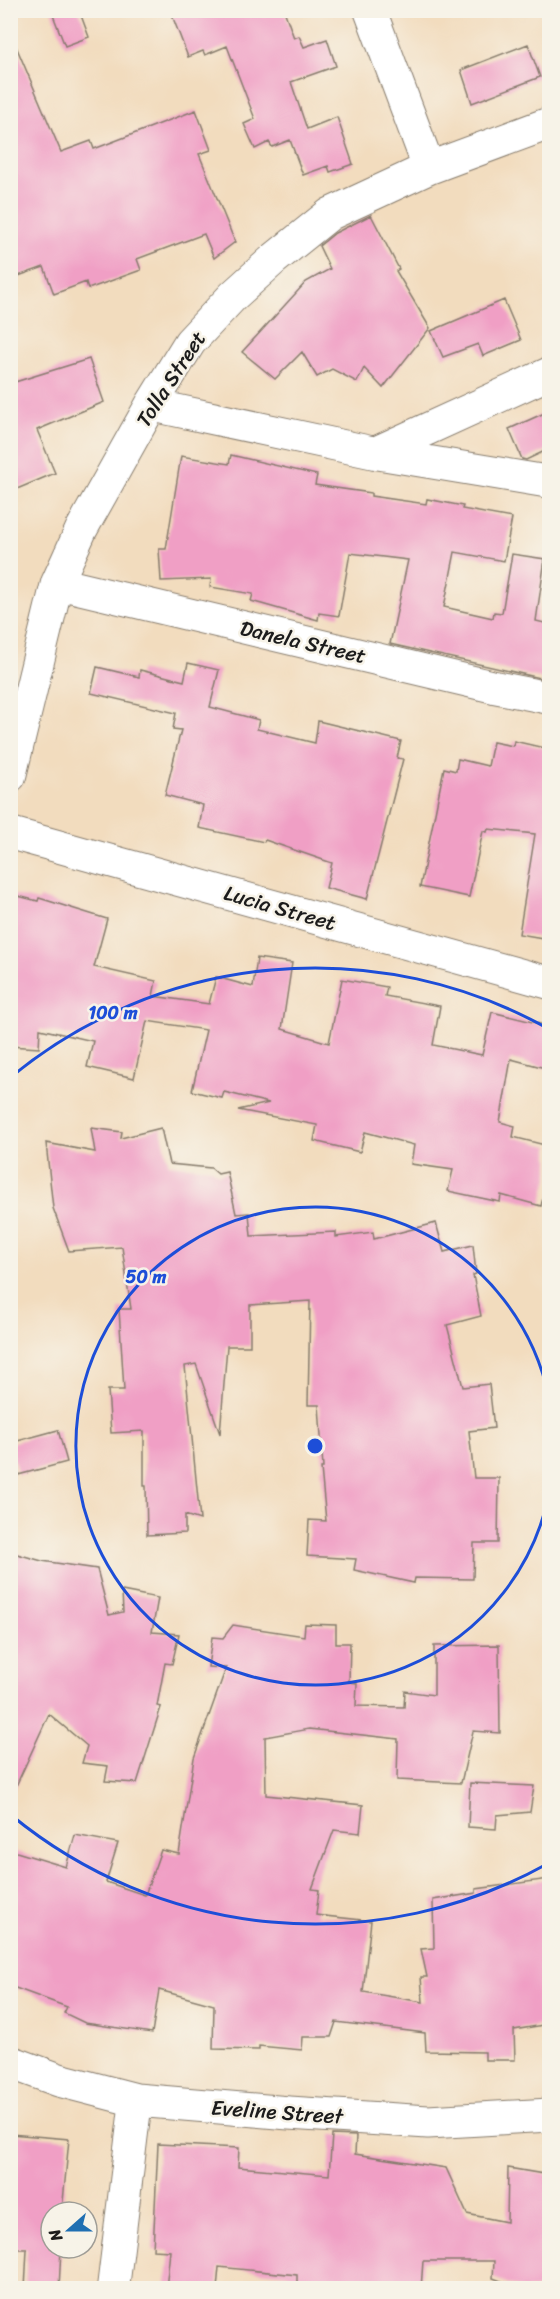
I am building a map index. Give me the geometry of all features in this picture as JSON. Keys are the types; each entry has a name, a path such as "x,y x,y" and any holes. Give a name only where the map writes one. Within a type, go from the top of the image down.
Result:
{"street":[{"path":"370,10 429,168"},
{"name":"Tolla Street","path":"10,776 57,583 81,530 151,405 190,342 233,296 330,214 429,168 549,123"},
{"path":"375,453 549,373"},
{"path":"151,405 375,453 549,482"},
{"name":"Danela Street","path":"57,583 483,685 549,698"},
{"name":"Lucia Street","path":"10,833 549,982"},
{"name":"Eveline Street","path":"10,2062 59,2080 136,2100 428,2122 549,2115"},
{"path":"113,2289 136,2100"}],"building":[{"path":"51,10 79,10 89,37 65,46"},
{"path":"170,10 284,10 294,38 299,36 304,47 327,39 336,66 291,82 307,129 337,117 353,164 330,172 328,166 303,175 290,140 272,147 269,142 255,149 244,124 255,119 227,46 205,55 203,51 188,57"},
{"path":"10,32 61,152 91,141 94,149 196,110 211,150 199,154 235,242 214,258 204,234 137,259 141,270 88,289 86,282 54,294 44,267 10,279"},
{"path":"528,44 540,77 472,103 461,70"},
{"path":"371,215 399,269 396,271 430,328 383,388 364,368 357,382 332,369 317,377 302,352 275,379 242,352 306,282 330,269 319,246 335,233"},
{"path":"504,300 521,340 483,356 478,344 443,357 431,331"},
{"path":"89,359 104,402 37,430 55,473 17,489 10,474 10,371 15,382"},
{"path":"549,411 549,449 526,460 522,459 509,429"},
{"path":"231,455 317,475 315,485 426,504 427,499 463,506 462,509 512,518 504,561 455,552 444,607 493,618 494,612 502,613 512,554 545,559 536,621 549,624 549,680 390,644 408,560 350,553 339,616 319,613 318,620 251,601 253,594 210,587 211,579 161,581 159,549 166,549 181,456 229,464"},
{"path":"188,663 219,670 210,707 259,720 257,729 315,743 318,721 401,741 397,758 403,759 367,899 326,888 332,863 265,840 264,842 199,828 203,805 165,795 181,730 173,729 176,713 91,693 97,667 139,677 140,670 184,681"},
{"path":"514,741 549,749 549,939 519,934 535,834 488,829 487,832 483,831 469,897 420,887 444,768 456,771 458,759 488,766 493,742 513,746"},
{"path":"10,894 38,901 39,898 107,919 94,967 156,981 153,996 209,1004 216,977 253,987 257,958 292,963 282,1029 329,1043 342,979 387,987 385,996 440,1006 433,1045 482,1055 492,1012 549,1026 549,1069 511,1059 500,1122 515,1126 513,1137 549,1146 549,1173 541,1206 501,1195 500,1202 448,1191 453,1170 411,1164 414,1145 365,1132 360,1152 314,1141 317,1125 238,1110 269,1103 224,1092 222,1098 192,1091 206,1030 147,1021 134,1078 87,1067 93,1041 40,1029 39,1048 10,1046"},
{"path":"91,1128 122,1132 121,1138 161,1128 169,1164 211,1168 218,1174 227,1172 236,1214 249,1213 251,1236 336,1232 336,1237 373,1232 374,1239 436,1223 444,1252 473,1245 476,1274 473,1275 481,1316 447,1325 463,1387 489,1384 494,1428 469,1431 474,1478 499,1478 498,1543 474,1543 473,1579 415,1578 414,1583 354,1570 356,1559 307,1556 309,1520 326,1521 319,1405 308,1405 310,1301 250,1305 250,1346 227,1346 220,1434 196,1364 185,1366 200,1520 185,1515 185,1533 147,1535 144,1431 111,1433 108,1390 124,1390 119,1309 131,1309 122,1247 69,1251 53,1208 46,1143 95,1152"},
{"path":"58,1430 67,1462 18,1475 10,1443"},
{"path":"10,1552 42,1561 97,1569 109,1615 123,1612 122,1591 158,1598 152,1632 179,1634 172,1664 165,1663 157,1706 161,1707 137,1783 105,1781 108,1766 82,1763 87,1746 49,1714 10,1799 10,1630 17,1609 10,1607"},
{"path":"305,1624 336,1625 336,1643 350,1643 349,1682 357,1683 356,1706 404,1707 405,1691 434,1695 434,1646 499,1645 500,1733 473,1731 461,1783 397,1780 398,1739 309,1729 265,1737 266,1795 363,1805 360,1833 334,1830 312,1889 319,1890 316,1915 371,1921 363,1992 423,2002 421,1977 427,1977 421,1949 434,1948 433,1900 476,1893 476,1889 549,1879 549,2024 514,2030 515,2060 485,2060 485,2052 426,2051 425,2033 336,2022 331,2037 303,2037 302,2050 259,2046 259,2050 213,2049 214,2005 159,1990 152,2033 85,2023 64,2013 67,2007 10,1986 10,1850 66,1867 75,1835 118,1843 106,1882 145,1895 161,1850 179,1854 194,1758 226,1668 208,1667 212,1637 223,1638 233,1625 304,1636"},
{"path":"470,1783 534,1786 530,1812 497,1815 496,1829 468,1827"},
{"path":"10,2134 69,2139 63,2200 39,2200 39,2260 60,2260 59,2289 25,2289 27,2249 10,2249"},
{"path":"332,2135 356,2136 355,2154 446,2168 467,2214 507,2222 508,2168 549,2175 549,2289 522,2289 493,2278 494,2261 423,2261 421,2289 297,2289 297,2275 219,2267 217,2289 166,2289 170,2251 153,2250 158,2144 239,2148 238,2167 329,2175"}]}
